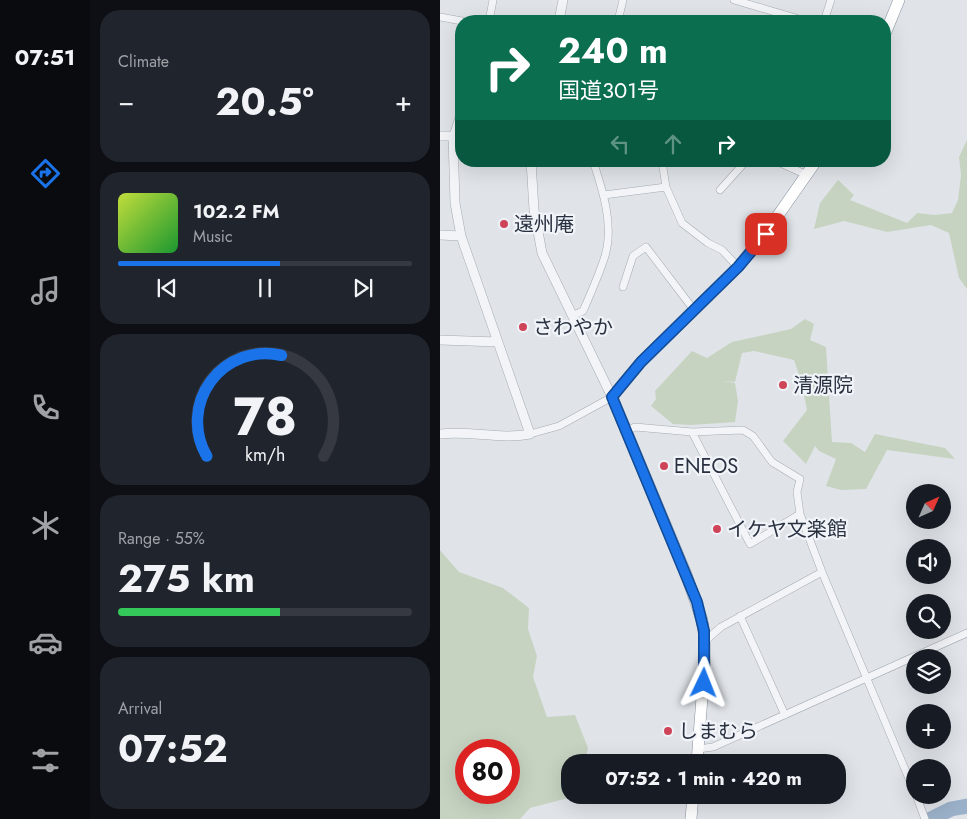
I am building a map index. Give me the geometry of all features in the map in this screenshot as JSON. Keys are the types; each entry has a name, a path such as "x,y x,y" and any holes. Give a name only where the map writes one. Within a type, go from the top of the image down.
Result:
{"highway":[{"path":"891,19 899,0"},
{"path":"697,754 704,683 705,641 702,620 697,602 612,397 641,362 738,267 766,234 812,167"},
{"path":"691,819 692,804"}],"street":[{"path":"490,15 493,0"},
{"path":"560,15 563,0"},
{"path":"619,15 623,0"},
{"path":"734,0 785,15"},
{"path":"826,15 831,0"},
{"path":"440,17 455,20"},
{"path":"440,136 455,136"},
{"path":"456,167 455,203 461,236 530,434"},
{"path":"440,434 470,433 515,436 530,434 559,426 612,397 542,253 534,210 531,167"},
{"path":"572,316 583,310 605,255 608,231 604,195 596,167"},
{"path":"663,167 666,187 682,223 708,243 722,250 738,267"},
{"path":"720,190 741,167"},
{"path":"789,167 807,175"},
{"path":"604,195 666,187"},
{"path":"440,235 461,236"},
{"path":"623,287 633,256 646,247 694,310"},
{"path":"440,340 498,342"},
{"path":"626,431 635,427 692,432 743,430 753,436 772,462 800,479 797,492 800,514 822,572 906,772"},
{"path":"692,432 750,544 800,514"},
{"path":"705,641 722,627 740,616 822,572"},
{"path":"740,616 785,715"},
{"path":"698,749 713,747 967,633"},
{"path":"919,804 924,816"}],"green space":[{"path":"967,140 967,289 959,278 949,233 931,225 887,232 844,221 814,229 820,203 838,180 854,195 850,200 907,223 917,213 934,215 952,213 958,200 961,175 959,157"},
{"path":"805,319 814,324 810,340 826,347 832,442 851,443 865,452 875,434 945,448 955,459 887,450 866,489 841,490 826,486 836,459 819,451 815,446 806,464 783,441 807,410 801,380 794,360 754,351 742,353 735,382 722,381 735,383 738,401 735,422 691,425 673,424 651,406 656,399 655,391 692,351 707,358 732,342 791,329"},
{"path":"440,550 459,572 503,588 529,608 528,629 537,656 533,677 547,717 575,715 588,748 587,754 561,754 561,800 530,808 520,819 440,819"}],"waterway":[{"path":"931,819 951,809 967,806"}],"place":[{"name":"遠州庵","path":"504,224"},
{"name":"さわやか","path":"523,327"},
{"name":"清源院","path":"783,385"},
{"name":"ENEOS","path":"664,466"},
{"name":"イケヤ文楽館","path":"717,529"},
{"name":"しまむら","path":"668,731"}],"route":[{"path":"704,683 705,641 697,602 612,397 641,362 714,292 766,234"}]}
